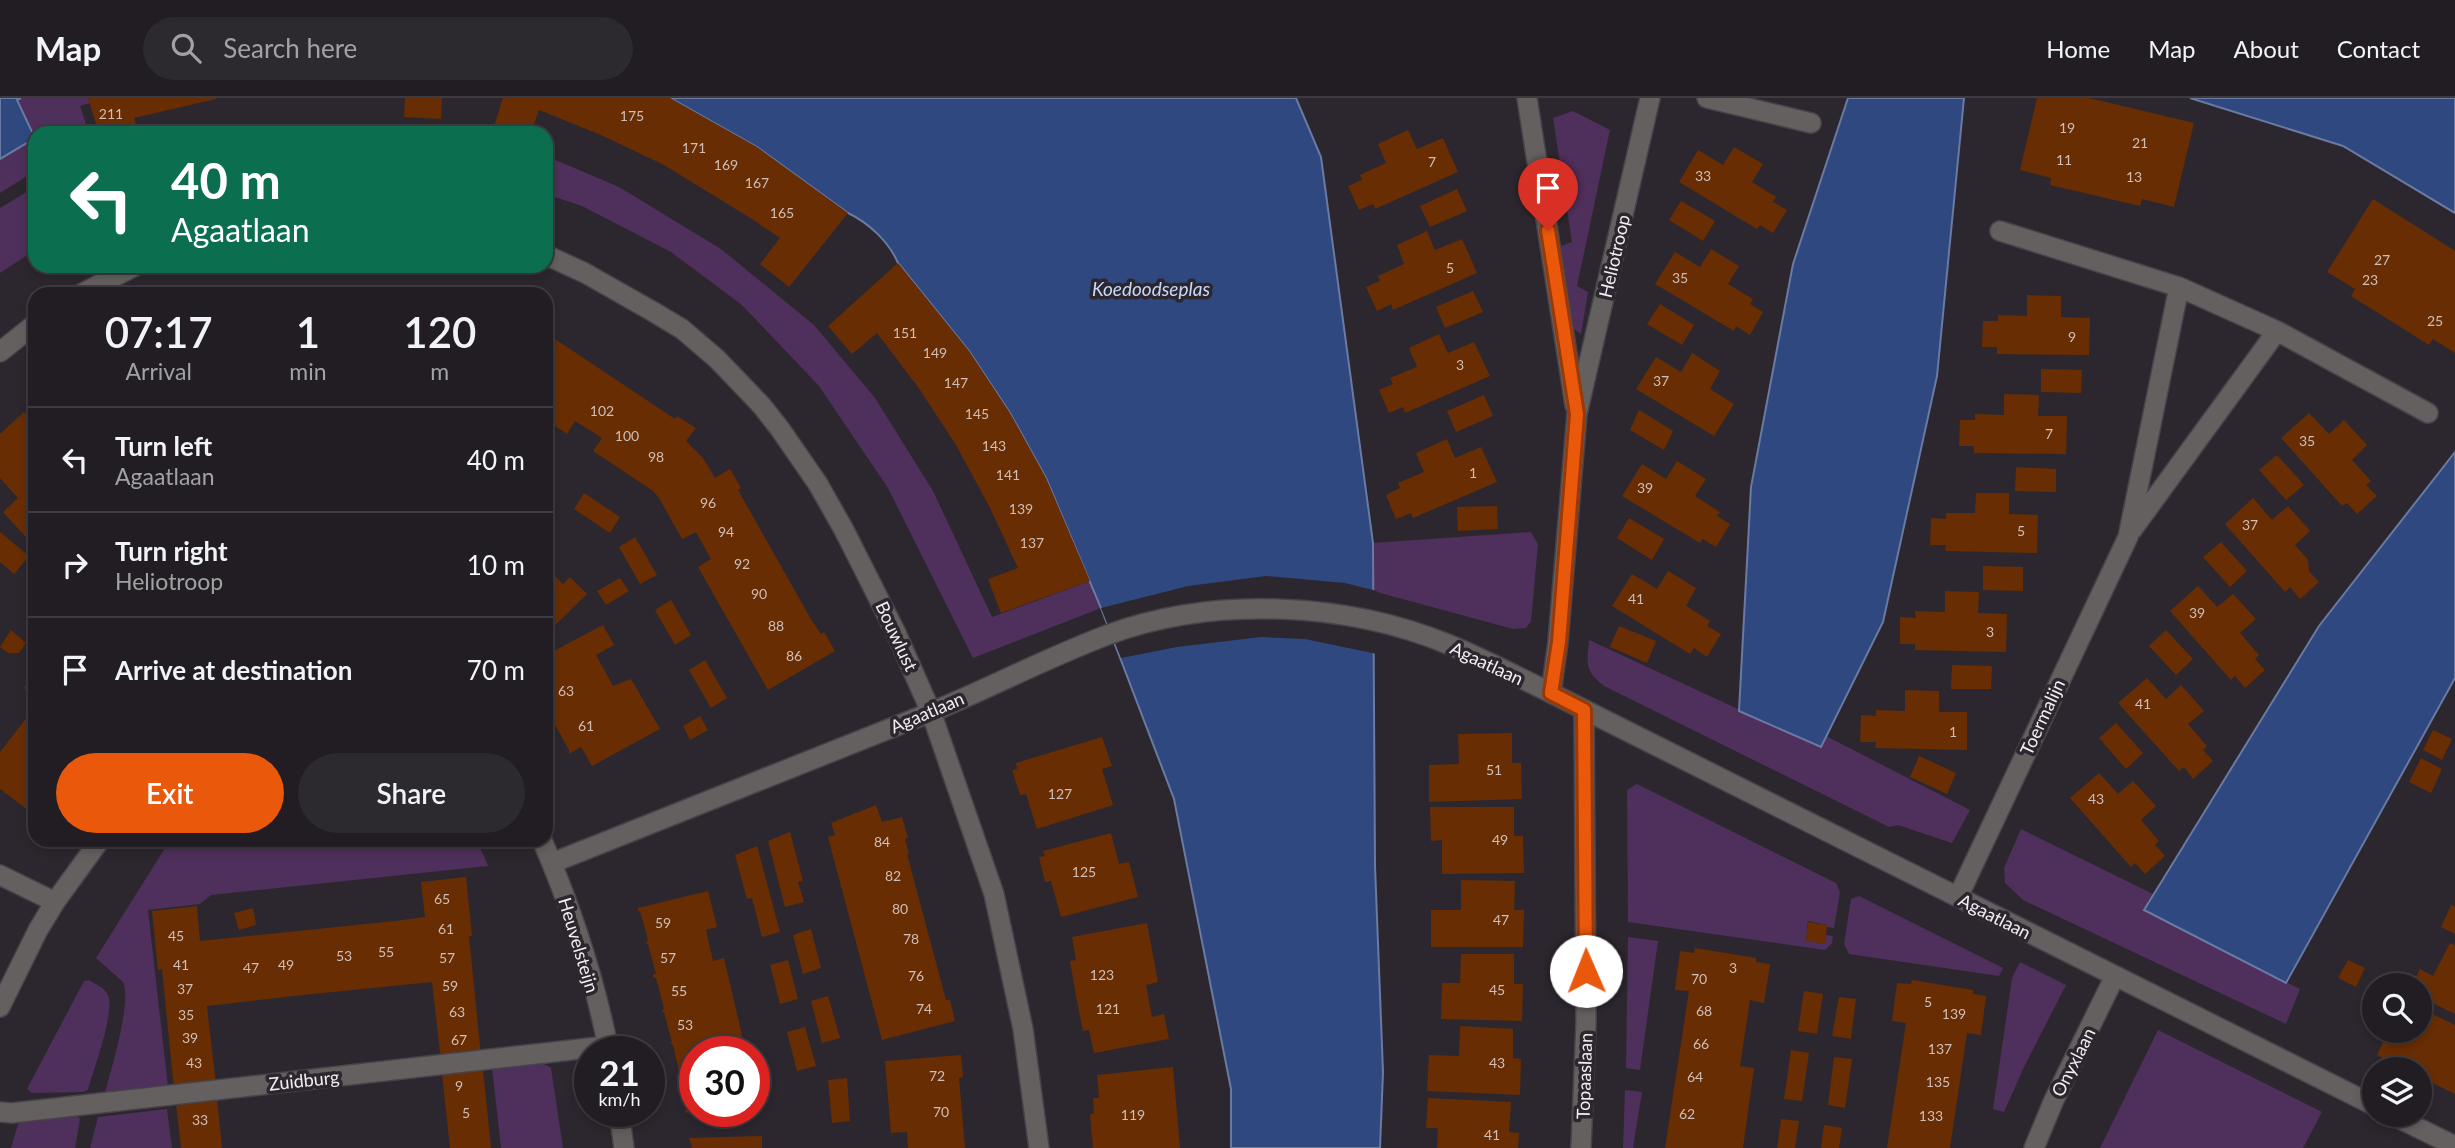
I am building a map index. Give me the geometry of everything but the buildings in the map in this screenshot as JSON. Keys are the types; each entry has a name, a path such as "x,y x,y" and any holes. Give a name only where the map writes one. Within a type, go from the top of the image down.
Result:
{"street":[{"name":"Heliotroop","path":"1527,98 1577,414"},
{"name":"Heliotroop","path":"1551,693 1559,642 1577,414 1650,98"},
{"path":"1707,98 1811,123"},
{"path":"2000,231 2179,287 2277,331 2428,413"},
{"name":"Bouwlust","path":"553,258 585,273 681,329 716,359 762,406 804,462 844,530 896,633 931,712 987,875 1002,924 1023,1029 1039,1148"},
{"path":"94,287 122,273"},
{"name":"Toermalijn","path":"2128,537 2179,287"},
{"path":"0,352 28,330"},
{"name":"Toermalijn","path":"1958,897 2128,537 2277,331"},
{"name":"Agaatlaan","path":"552,863 931,712 1111,634 1187,615 1281,608 1332,614 1413,632 1450,645 2362,1100"},
{"name":"Topaaslaan","path":"1581,1148 1587,1022 1584,710"},
{"path":"0,1007 38,930 95,847"},
{"name":"Heuvelsteijn","path":"545,847 569,907 605,1036"},
{"path":"0,875 55,902"},
{"name":"Onyxlaan","path":"2034,1148 2054,1100 2115,976"},
{"name":"Zuidburg","path":"0,1112 12,1113 574,1053"},
{"path":"621,1127 624,1148"},
{"path":"2416,1127 2455,1146"}],"shaded area":[{"path":"88,98 90,103 80,106 87,126 29,126 17,100"},
{"path":"1573,111 1610,130 1577,286 1588,292 1581,334 1574,329 1561,246 1572,242 1553,118"},
{"path":"414,124 424,126 379,126"},
{"path":"28,142 28,175 0,193 0,159"},
{"path":"553,159 619,187 721,249 814,325 875,398 933,491 992,617 1090,581 1101,608 973,658 888,488 819,386 742,305 671,252 582,206 553,196"},
{"path":"28,191 28,255 0,273 0,208"},
{"path":"1531,532 1538,544 1531,621 1526,628 1513,629 1373,591 1373,543"},
{"path":"1589,640 1820,747 1826,736 1970,810 1952,843 1898,825 1889,827 1604,686 1593,676 1588,666"},
{"path":"1637,784 1836,883 1840,892 1834,928 1808,921 1806,940 1825,943 1826,935 1833,936 1832,943 1825,950 1628,922 1627,790"},
{"path":"2021,829 2153,894 2144,910 2300,989 2286,1024 2023,900 2005,883 2004,868"},
{"path":"166,847 480,847 488,866 211,895 200,904 148,910 168,1087 105,1093 120,1036 125,992 123,982 96,958"},
{"path":"1859,896 2003,968 1999,976 1849,954 1844,944 1851,899"},
{"path":"1628,937 1658,941 1640,1070 1626,1068"},
{"path":"2020,962 2066,985 2004,1112 1993,1109 2012,978"},
{"path":"89,980 107,993 109,1012 88,1090 32,1093 27,1089 84,981"},
{"path":"2158,1030 2322,1112 2303,1148 2100,1148"},
{"path":"542,1063 551,1068 563,1148 501,1148 492,1068"},
{"path":"1625,1090 1642,1092 1633,1148 1623,1148"},
{"path":"167,1109 172,1148 90,1148 98,1117"},
{"path":"75,1113 80,1119 75,1148 11,1148 18,1124 26,1118"}],"water":[{"path":"0,98 21,98 17,100 29,126 28,142 0,159"},
{"name":"Koedoodseplas","path":"670,98 1296,98 1321,157 1373,543 1375,866 1383,1072 1380,1148 1231,1148 1231,1089 1174,799 1101,608 1046,478 1010,413 969,351 878,234 757,147"},
{"path":"1848,98 1964,98 1937,376 1883,622 1821,747 1739,711 1751,487 1793,264"},
{"path":"2190,98 2455,98 2455,213 2343,146"},
{"path":"2455,452 2455,678 2286,983 2144,910 2319,626"}],"pier":[{"path":"1266,576 1345,583 1377,591 1377,654 1305,639 1261,637 1177,647 1121,658 1101,608 1188,586"}],"route":[{"path":"1548,230 1577,414 1559,642 1551,693 1584,710 1586,971"}]}
